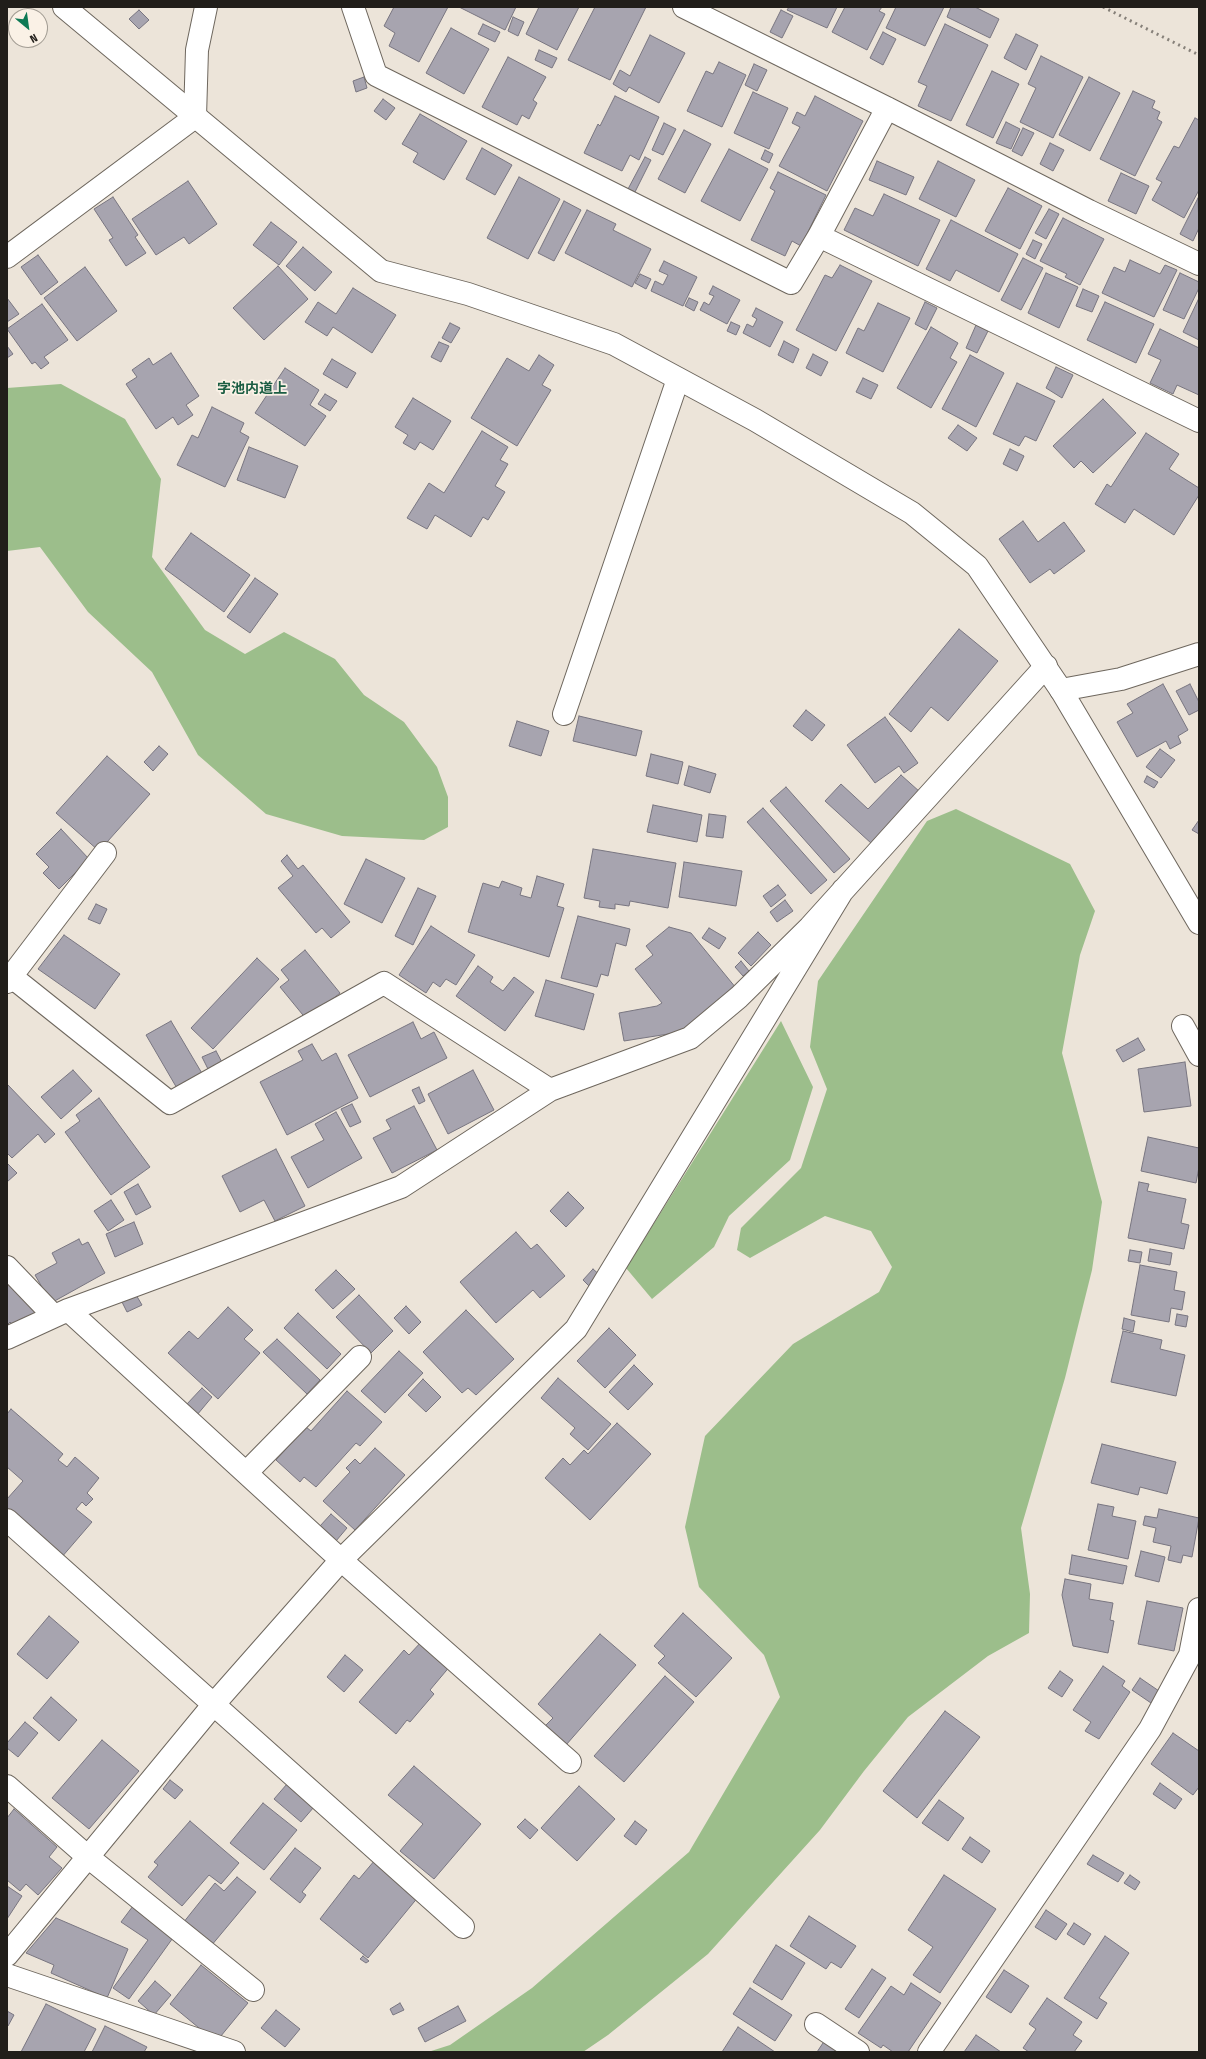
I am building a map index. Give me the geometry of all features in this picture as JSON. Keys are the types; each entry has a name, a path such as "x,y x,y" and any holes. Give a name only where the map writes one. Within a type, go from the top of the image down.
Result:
{"street":[{"path":"64,7 381,271 468,294 614,344 755,420 912,513 977,566 1061,690 1199,923"},
{"path":"195,117 197,50 206,7"},
{"path":"353,7 376,75 791,283 819,236 887,108"},
{"path":"684,7 1089,211 1199,264"},
{"path":"7,257 195,117"},
{"path":"819,236 1199,421"},
{"path":"564,714 678,379"},
{"path":"1061,690 1121,679 1199,654"},
{"path":"7,1338 61,1313 401,1187 550,1090 690,1038 738,997 810,927 1046,666"},
{"path":"105,853 9,979 170,1103 384,984 550,1090"},
{"path":"7,1955 214,1704 341,1560 576,1329 843,890"},
{"path":"1183,1026 1199,1055"},
{"path":"7,1267 246,1473 341,1560 570,1762"},
{"path":"246,1473 360,1357"},
{"path":"7,1520 463,1927"},
{"path":"929,2052 1150,1729 1190,1655 1199,1609"},
{"path":"7,1786 88,1857 253,1990"},
{"path":"7,1975 234,2052"},
{"path":"816,2024 858,2052"}],"green space":[{"path":"61,384 125,419 161,479 152,557 205,630 245,654 284,632 335,659 364,695 404,722 437,767 448,797 448,827 424,840 342,836 266,814 198,755 152,672 88,612 40,547 7,551 7,388"},
{"path":"956,809 1070,864 1095,911 1080,955 1062,1053 1102,1202 1092,1270 1065,1378 1021,1528 1030,1594 1029,1633 988,1656 908,1717 864,1771 820,1830 708,1954 608,2035 583,2052 428,2052 450,2045 532,1988 689,1852 780,1697 764,1655 699,1587 685,1527 705,1436 793,1344 879,1292 892,1267 871,1231 825,1216 750,1258 737,1250 741,1228 801,1168 827,1089 810,1047 818,981 927,821"},
{"path":"781,1021 813,1087 790,1160 729,1216 714,1247 652,1299 626,1268"}],"building":[{"path":"394,7 448,7 419,62 389,46 395,33 384,26"},
{"path":"459,7 516,7 505,30"},
{"path":"539,7 579,7 557,50 526,34"},
{"path":"595,7 646,7 610,80 568,60"},
{"path":"789,7 837,7 827,28 787,10"},
{"path":"845,7 882,7 879,11 885,14 867,50 832,32"},
{"path":"896,7 944,7 925,46 886,28"},
{"path":"951,7 975,7 999,19 990,38 947,17"},
{"path":"139,10 149,20 139,29 129,19"},
{"path":"781,10 793,16 782,38 770,32"},
{"path":"513,17 524,22 518,36 508,31"},
{"path":"483,24 500,32 495,42 478,34"},
{"path":"945,24 988,45 951,121 918,106 927,86 918,82"},
{"path":"451,28 489,49 464,94 426,73"},
{"path":"883,32 896,39 883,65 870,58"},
{"path":"1016,34 1038,45 1026,70 1004,58"},
{"path":"650,35 685,53 659,103 629,87 626,92 613,84 620,70 630,76"},
{"path":"539,50 557,58 552,68 535,60"},
{"path":"1041,56 1083,77 1053,138 1020,122 1036,88 1028,84"},
{"path":"508,57 546,77 533,100 537,103 529,119 522,115 517,125 482,107"},
{"path":"719,62 746,75 722,127 687,111 706,71 713,74"},
{"path":"754,64 767,70 757,91 745,85"},
{"path":"992,71 1019,84 993,138 966,125"},
{"path":"364,77 367,88 356,92 353,81"},
{"path":"1089,77 1120,93 1090,151 1059,135"},
{"path":"1133,91 1155,101 1152,108 1160,112 1157,119 1162,122 1135,176 1100,159"},
{"path":"753,92 788,108 769,149 734,133"},
{"path":"615,96 659,117 639,160 630,155 622,171 584,153 598,124 600,126"},
{"path":"815,96 863,121 827,191 779,166 800,127 792,123 797,112 805,116"},
{"path":"383,99 395,108 386,120 374,111"},
{"path":"420,114 467,141 444,180 413,162 418,153 402,144"},
{"path":"1195,118 1199,120 1199,190 1184,218 1152,200 1162,182 1156,179 1174,146 1179,148"},
{"path":"1006,122 1020,129 1011,149 996,143"},
{"path":"664,123 676,129 663,155 652,150"},
{"path":"1023,128 1034,133 1022,156 1012,151"},
{"path":"684,130 711,144 685,193 658,179"},
{"path":"1050,143 1064,150 1053,171 1040,164"},
{"path":"482,148 512,165 495,195 466,179"},
{"path":"729,149 768,169 740,221 701,201"},
{"path":"765,150 773,154 769,163 761,159"},
{"path":"645,157 651,160 635,192 628,189"},
{"path":"877,161 914,177 906,195 869,180"},
{"path":"938,161 975,180 956,217 919,199"},
{"path":"778,172 826,195 801,246 792,241 785,256 751,240 775,191 770,188"},
{"path":"1121,173 1149,186 1136,214 1108,201"},
{"path":"519,177 560,199 528,259 487,238"},
{"path":"188,181 217,224 189,244 184,237 156,255 132,219"},
{"path":"1008,188 1042,206 1020,249 985,231"},
{"path":"884,194 940,220 918,266 844,230 855,208 873,216"},
{"path":"113,197 138,235 135,237 146,253 126,266 109,240 113,238 94,209"},
{"path":"1198,198 1199,228 1193,241 1180,234"},
{"path":"564,201 581,210 554,261 538,253"},
{"path":"1049,209 1059,214 1046,239 1035,233"},
{"path":"587,210 616,224 613,230 651,249 632,287 565,253"},
{"path":"1063,218 1104,239 1080,285 1065,277 1067,274 1040,261"},
{"path":"951,220 1018,254 999,292 956,270 950,281 926,269"},
{"path":"271,222 297,242 279,265 253,245"},
{"path":"1033,240 1042,244 1035,259 1026,254"},
{"path":"303,247 332,272 315,291 286,266"},
{"path":"38,255 58,282 41,295 21,267"},
{"path":"1023,258 1043,268 1021,310 1001,300"},
{"path":"1130,260 1160,274 1165,265 1177,270 1154,317 1102,293 1114,267 1125,272"},
{"path":"664,261 697,277 683,306 651,291 655,281 663,285 668,275 659,271"},
{"path":"840,265 872,281 836,351 796,330 825,275 832,278"},
{"path":"278,266 308,299 264,340 233,308"},
{"path":"85,267 117,311 77,341 44,298"},
{"path":"1046,273 1078,287 1059,328 1028,313"},
{"path":"1180,273 1199,282 1199,288 1184,319 1163,310"},
{"path":"640,274 651,279 646,289 635,283"},
{"path":"713,286 740,300 727,324 700,310 704,302 709,305 714,296 709,294"},
{"path":"353,288 396,315 372,353 333,327 327,336 305,322 318,302 336,314"},
{"path":"1083,289 1099,296 1092,312 1076,306"},
{"path":"7,298 19,314 7,322"},
{"path":"689,298 698,302 694,311 685,306"},
{"path":"1199,298 1199,340 1183,332"},
{"path":"925,302 937,308 926,330 915,324"},
{"path":"1105,302 1154,324 1136,363 1087,340"},
{"path":"878,303 910,318 883,372 846,353 858,328 864,331"},
{"path":"42,304 68,340 44,357 49,363 41,369 35,362 32,364 7,329"},
{"path":"756,308 783,322 770,347 743,333 747,324 753,327 757,319 752,316"},
{"path":"731,322 740,326 736,335 727,331"},
{"path":"450,323 460,328 451,343 442,338"},
{"path":"976,325 988,331 977,353 966,348"},
{"path":"931,327 958,343 950,358 957,362 931,408 897,388"},
{"path":"1160,329 1199,348 1199,395 1177,385 1173,394 1150,383 1161,360 1148,354"},
{"path":"784,341 799,349 793,363 778,355"},
{"path":"439,342 449,346 441,362 431,357"},
{"path":"7,346 13,354 7,358"},
{"path":"171,353 199,396 186,405 193,415 178,425 173,417 156,429 126,384 137,377 132,370 149,358 153,365"},
{"path":"813,354 828,362 821,376 806,368"},
{"path":"539,355 554,365 542,385 551,390 517,446 471,418 507,358 529,371"},
{"path":"970,355 1004,373 976,427 942,409"},
{"path":"332,359 356,373 347,388 323,374"},
{"path":"1056,367 1073,375 1062,398 1046,388"},
{"path":"285,368 319,390 310,405 326,416 305,446 255,413"},
{"path":"863,378 878,385 871,399 856,392"},
{"path":"1017,383 1055,401 1036,441 1025,436 1019,446 993,434"},
{"path":"325,394 337,401 330,411 318,404"},
{"path":"413,398 451,421 433,450 420,442 415,450 403,443 408,435 395,427"},
{"path":"1103,399 1136,433 1093,473 1081,461 1074,468 1053,446"},
{"path":"212,407 244,423 240,432 249,437 225,487 177,465 192,435 198,438"},
{"path":"958,425 977,438 967,451 948,438"},
{"path":"482,431 508,447 500,460 508,464 495,486 505,492 488,520 483,517 471,537 435,515 427,529 407,518 429,483 444,493"},
{"path":"1146,433 1179,454 1169,469 1199,488 1199,495 1174,535 1134,509 1125,523 1095,504 1107,484 1111,487"},
{"path":"249,447 298,466 285,498 237,480"},
{"path":"1010,449 1024,456 1017,471 1003,464"},
{"path":"1023,521 1038,542 1064,522 1085,551 1054,574 1050,569 1030,583 999,539"},
{"path":"191,533 250,575 224,612 165,569"},
{"path":"255,578 278,594 250,633 227,617"},
{"path":"959,629 998,661 948,721 931,707 911,732 889,714"},
{"path":"1163,684 1188,730 1178,736 1181,743 1170,749 1166,741 1137,757 1117,722 1133,713 1127,704"},
{"path":"1190,684 1199,702 1199,710 1189,715 1176,691"},
{"path":"806,710 825,725 812,741 793,726"},
{"path":"579,716 642,731 636,756 573,741"},
{"path":"885,717 918,763 904,773 899,766 875,783 847,745"},
{"path":"517,721 549,731 541,756 509,746"},
{"path":"159,746 168,754 153,771 144,762"},
{"path":"1160,749 1175,760 1161,778 1146,767"},
{"path":"651,754 683,762 678,784 646,776"},
{"path":"107,756 150,794 99,851 56,813"},
{"path":"689,766 716,774 710,793 684,785"},
{"path":"901,775 920,792 872,844 825,801 841,784 868,809"},
{"path":"1147,776 1158,782 1154,788 1144,782"},
{"path":"786,787 850,859 834,873 770,801"},
{"path":"653,805 702,815 697,842 647,832"},
{"path":"763,808 827,880 811,894 747,822"},
{"path":"709,814 726,816 723,838 706,836"},
{"path":"1199,820 1199,834 1192,830"},
{"path":"61,829 89,859 59,889 43,873 49,867 36,854"},
{"path":"593,849 676,863 668,908 630,901 629,906 615,904 615,909 599,907 600,901 584,898"},
{"path":"287,855 298,869 303,865 350,922 331,938 322,928 316,933 278,888 293,876 281,861"},
{"path":"366,859 405,878 382,923 344,904"},
{"path":"684,862 742,871 736,906 679,897"},
{"path":"537,876 564,884 557,906 564,908 549,957 468,932 483,883 499,888 502,881 522,888 520,895 531,898"},
{"path":"778,885 786,895 771,907 763,896"},
{"path":"418,888 436,896 413,945 395,936"},
{"path":"785,900 793,911 777,922 770,912"},
{"path":"96,904 107,909 100,924 88,919"},
{"path":"578,916 630,929 626,946 616,943 608,976 601,974 597,987 561,978"},
{"path":"431,926 475,955 456,985 446,979 440,987 433,982 426,993 399,975"},
{"path":"669,927 691,933 736,988 681,1032 624,1041 619,1013 657,1006 662,1003 635,969 653,955 646,946"},
{"path":"709,928 726,938 719,949 702,938"},
{"path":"758,932 771,945 751,966 738,953"},
{"path":"64,935 120,974 95,1009 38,969"},
{"path":"305,950 340,993 307,1020 280,987 289,980 281,970"},
{"path":"257,958 279,979 213,1049 191,1028"},
{"path":"741,961 749,971 743,976 735,967"},
{"path":"478,966 493,977 490,982 503,991 514,977 534,992 505,1031 456,996"},
{"path":"546,980 594,994 584,1030 535,1016"},
{"path":"171,1021 203,1075 178,1090 146,1035"},
{"path":"413,1022 421,1039 434,1032 447,1058 370,1097 348,1055"},
{"path":"1138,1038 1145,1050 1123,1062 1116,1050"},
{"path":"312,1044 322,1061 336,1053 358,1098 287,1135 260,1082 303,1060 298,1051"},
{"path":"216,1051 224,1066 210,1073 202,1057"},
{"path":"1185,1062 1191,1106 1144,1112 1138,1069"},
{"path":"73,1070 92,1091 61,1119 41,1097"},
{"path":"473,1070 494,1110 448,1134 428,1094"},
{"path":"7,1084 55,1134 45,1143 38,1134 12,1158 7,1153"},
{"path":"419,1087 425,1101 419,1104 412,1090"},
{"path":"99,1098 150,1167 111,1195 65,1132 80,1121 76,1115"},
{"path":"352,1104 361,1122 350,1127 341,1109"},
{"path":"414,1106 437,1150 392,1173 373,1138 391,1129 386,1120"},
{"path":"336,1112 362,1158 308,1188 291,1157 324,1140 315,1124"},
{"path":"1148,1137 1199,1148 1199,1167 1196,1183 1141,1171"},
{"path":"276,1149 305,1206 275,1221 264,1200 240,1212 222,1176"},
{"path":"7,1163 17,1173 7,1182"},
{"path":"1139,1182 1149,1184 1147,1191 1186,1199 1181,1223 1189,1225 1184,1249 1128,1238"},
{"path":"138,1184 151,1207 136,1215 124,1192"},
{"path":"568,1192 584,1208 566,1227 550,1211"},
{"path":"111,1200 124,1220 108,1231 94,1211"},
{"path":"134,1222 143,1244 115,1257 106,1234"},
{"path":"516,1232 531,1249 537,1244 565,1276 540,1298 533,1290 496,1323 460,1282"},
{"path":"79,1239 82,1245 88,1242 105,1273 51,1303 35,1275 57,1263 52,1253"},
{"path":"1150,1249 1172,1253 1170,1265 1148,1261"},
{"path":"1130,1250 1142,1252 1140,1263 1128,1261"},
{"path":"1140,1265 1177,1272 1174,1290 1185,1292 1182,1310 1171,1308 1169,1322 1131,1315"},
{"path":"593,1269 601,1276 590,1287 583,1280"},
{"path":"336,1270 355,1289 333,1309 315,1290"},
{"path":"7,1283 39,1314 15,1327 10,1322 7,1325"},
{"path":"135,1293 142,1305 127,1312 121,1300"},
{"path":"359,1295 393,1331 371,1353 336,1317"},
{"path":"406,1306 421,1322 409,1334 394,1318"},
{"path":"228,1307 253,1330 244,1339 260,1353 218,1399 168,1353 189,1331 198,1339"},
{"path":"466,1310 514,1359 476,1395 468,1388 462,1393 423,1352"},
{"path":"298,1313 341,1354 327,1369 284,1328"},
{"path":"1177,1314 1188,1316 1186,1327 1175,1325"},
{"path":"1124,1318 1135,1321 1133,1332 1122,1329"},
{"path":"609,1328 636,1355 605,1388 577,1361"},
{"path":"1123,1331 1162,1340 1160,1349 1185,1355 1176,1396 1111,1382"},
{"path":"277,1339 320,1380 307,1394 263,1352"},
{"path":"399,1351 423,1373 385,1413 361,1391"},
{"path":"634,1365 653,1384 628,1410 609,1392"},
{"path":"558,1378 611,1424 588,1450 570,1434 575,1428 541,1398"},
{"path":"423,1379 441,1397 426,1412 408,1395"},
{"path":"202,1388 212,1397 197,1415 186,1405"},
{"path":"347,1391 382,1422 360,1446 356,1443 316,1487 304,1477 300,1482 276,1460 306,1427 311,1431"},
{"path":"11,1409 63,1454 58,1460 67,1467 75,1457 99,1478 87,1493 93,1499 86,1506 82,1502 76,1509 92,1522 61,1558 7,1510 7,1499 23,1481 7,1467 7,1414"},
{"path":"617,1423 651,1454 590,1520 545,1478 563,1458 570,1465 584,1450 588,1454"},
{"path":"1102,1444 1176,1462 1167,1494 1140,1487 1138,1495 1091,1483"},
{"path":"375,1448 405,1475 355,1530 323,1501 350,1472 346,1468 355,1459 360,1464"},
{"path":"1098,1504 1114,1507 1112,1516 1136,1521 1128,1559 1088,1550"},
{"path":"1159,1509 1199,1518 1192,1557 1183,1555 1181,1563 1168,1560 1171,1546 1153,1542 1156,1528 1143,1525 1145,1516 1157,1518"},
{"path":"331,1514 347,1528 336,1541 320,1526"},
{"path":"1141,1551 1165,1557 1159,1582 1135,1576"},
{"path":"1072,1555 1127,1566 1123,1584 1069,1574"},
{"path":"1065,1579 1091,1584 1089,1599 1113,1603 1110,1620 1114,1621 1108,1653 1073,1646 1062,1595"},
{"path":"1147,1601 1183,1608 1174,1651 1138,1644"},
{"path":"683,1613 732,1658 696,1697 658,1663 665,1656 654,1646"},
{"path":"49,1616 79,1642 47,1679 17,1654"},
{"path":"600,1634 636,1665 566,1745 545,1726 553,1718 538,1704"},
{"path":"423,1640 451,1665 430,1690 434,1694 410,1722 407,1720 396,1734 359,1702 404,1650 409,1655"},
{"path":"345,1655 363,1670 344,1692 327,1677"},
{"path":"1103,1666 1125,1681 1122,1686 1130,1692 1099,1739 1085,1731 1091,1722 1073,1710"},
{"path":"1060,1671 1073,1680 1062,1697 1048,1688"},
{"path":"665,1676 694,1702 624,1782 594,1756"},
{"path":"1140,1678 1159,1691 1151,1703 1132,1690"},
{"path":"51,1697 77,1720 59,1741 33,1718"},
{"path":"945,1711 980,1737 917,1818 883,1791"},
{"path":"25,1722 38,1733 18,1757 7,1748 7,1743"},
{"path":"1173,1733 1199,1751 1199,1787 1193,1795 1151,1764"},
{"path":"102,1740 139,1771 89,1829 52,1798"},
{"path":"414,1766 481,1824 434,1879 400,1851 423,1824 388,1795"},
{"path":"170,1780 183,1790 175,1799 163,1789"},
{"path":"1160,1783 1182,1799 1175,1809 1153,1794"},
{"path":"287,1784 314,1807 301,1822 274,1799"},
{"path":"579,1786 615,1819 577,1861 541,1828"},
{"path":"939,1800 964,1818 948,1841 922,1823"},
{"path":"263,1803 297,1830 264,1870 230,1843"},
{"path":"14,1809 57,1847 49,1857 62,1868 38,1895 26,1884 20,1891 7,1880 7,1818"},
{"path":"525,1819 538,1830 530,1839 517,1827"},
{"path":"190,1821 239,1863 221,1884 209,1875 182,1906 148,1877 158,1865 154,1862"},
{"path":"635,1821 647,1830 636,1845 624,1836"},
{"path":"970,1837 990,1851 982,1863 962,1849"},
{"path":"295,1848 321,1868 302,1892 306,1895 300,1903 270,1879"},
{"path":"1093,1855 1124,1873 1118,1882 1087,1864"},
{"path":"375,1860 419,1896 368,1958 320,1919 354,1875 359,1879"},
{"path":"944,1875 996,1909 940,1993 913,1975 933,1947 908,1930"},
{"path":"1130,1875 1140,1882 1135,1890 1124,1883"},
{"path":"237,1877 256,1892 211,1946 183,1923 215,1883 224,1891"},
{"path":"7,1886 22,1896 7,1919"},
{"path":"133,1906 175,1935 129,1999 113,1988 148,1940 121,1922"},
{"path":"1046,1910 1067,1924 1056,1940 1035,1927"},
{"path":"809,1916 856,1946 841,1968 831,1962 826,1969 790,1946"},
{"path":"56,1918 128,1949 107,1998 51,1973 54,1965 26,1953"},
{"path":"1074,1923 1091,1934 1084,1945 1067,1934"},
{"path":"1105,1936 1129,1953 1099,1998 1107,2003 1097,2019 1064,1998"},
{"path":"776,1945 805,1963 782,2000 753,1982"},
{"path":"363,1956 369,1961 366,1963 360,1959"},
{"path":"201,1965 248,2003 216,2042 170,2004"},
{"path":"872,1969 886,1978 859,2018 845,2009"},
{"path":"1004,1970 1029,1986 1011,2013 986,1997"},
{"path":"155,1981 171,1995 154,2015 138,2001"},
{"path":"911,1983 941,2003 908,2052 893,2052 883,2045 881,2048 858,2033 891,1986 904,1995"},
{"path":"750,1988 792,2015 775,2041 733,2014"},
{"path":"1047,1998 1082,2022 1073,2035 1082,2041 1074,2052 1029,2052 1023,2048 1036,2029 1029,2024"},
{"path":"400,2003 404,2010 393,2015 390,2009"},
{"path":"46,2004 96,2029 84,2052 21,2052"},
{"path":"458,2006 466,2021 425,2042 418,2028"},
{"path":"276,2010 300,2029 285,2047 261,2028"},
{"path":"7,2011 14,2015 8,2026 7,2025"},
{"path":"105,2026 147,2047 144,2052 92,2052"},
{"path":"738,2027 775,2052 722,2052"},
{"path":"976,2035 1001,2052 964,2052"},
{"path":"825,2040 843,2052 817,2052"}],"railway":[{"path":"1103,7 1199,55"}],"district":[{"name":"字池内道上","path":"252,389"}]}
